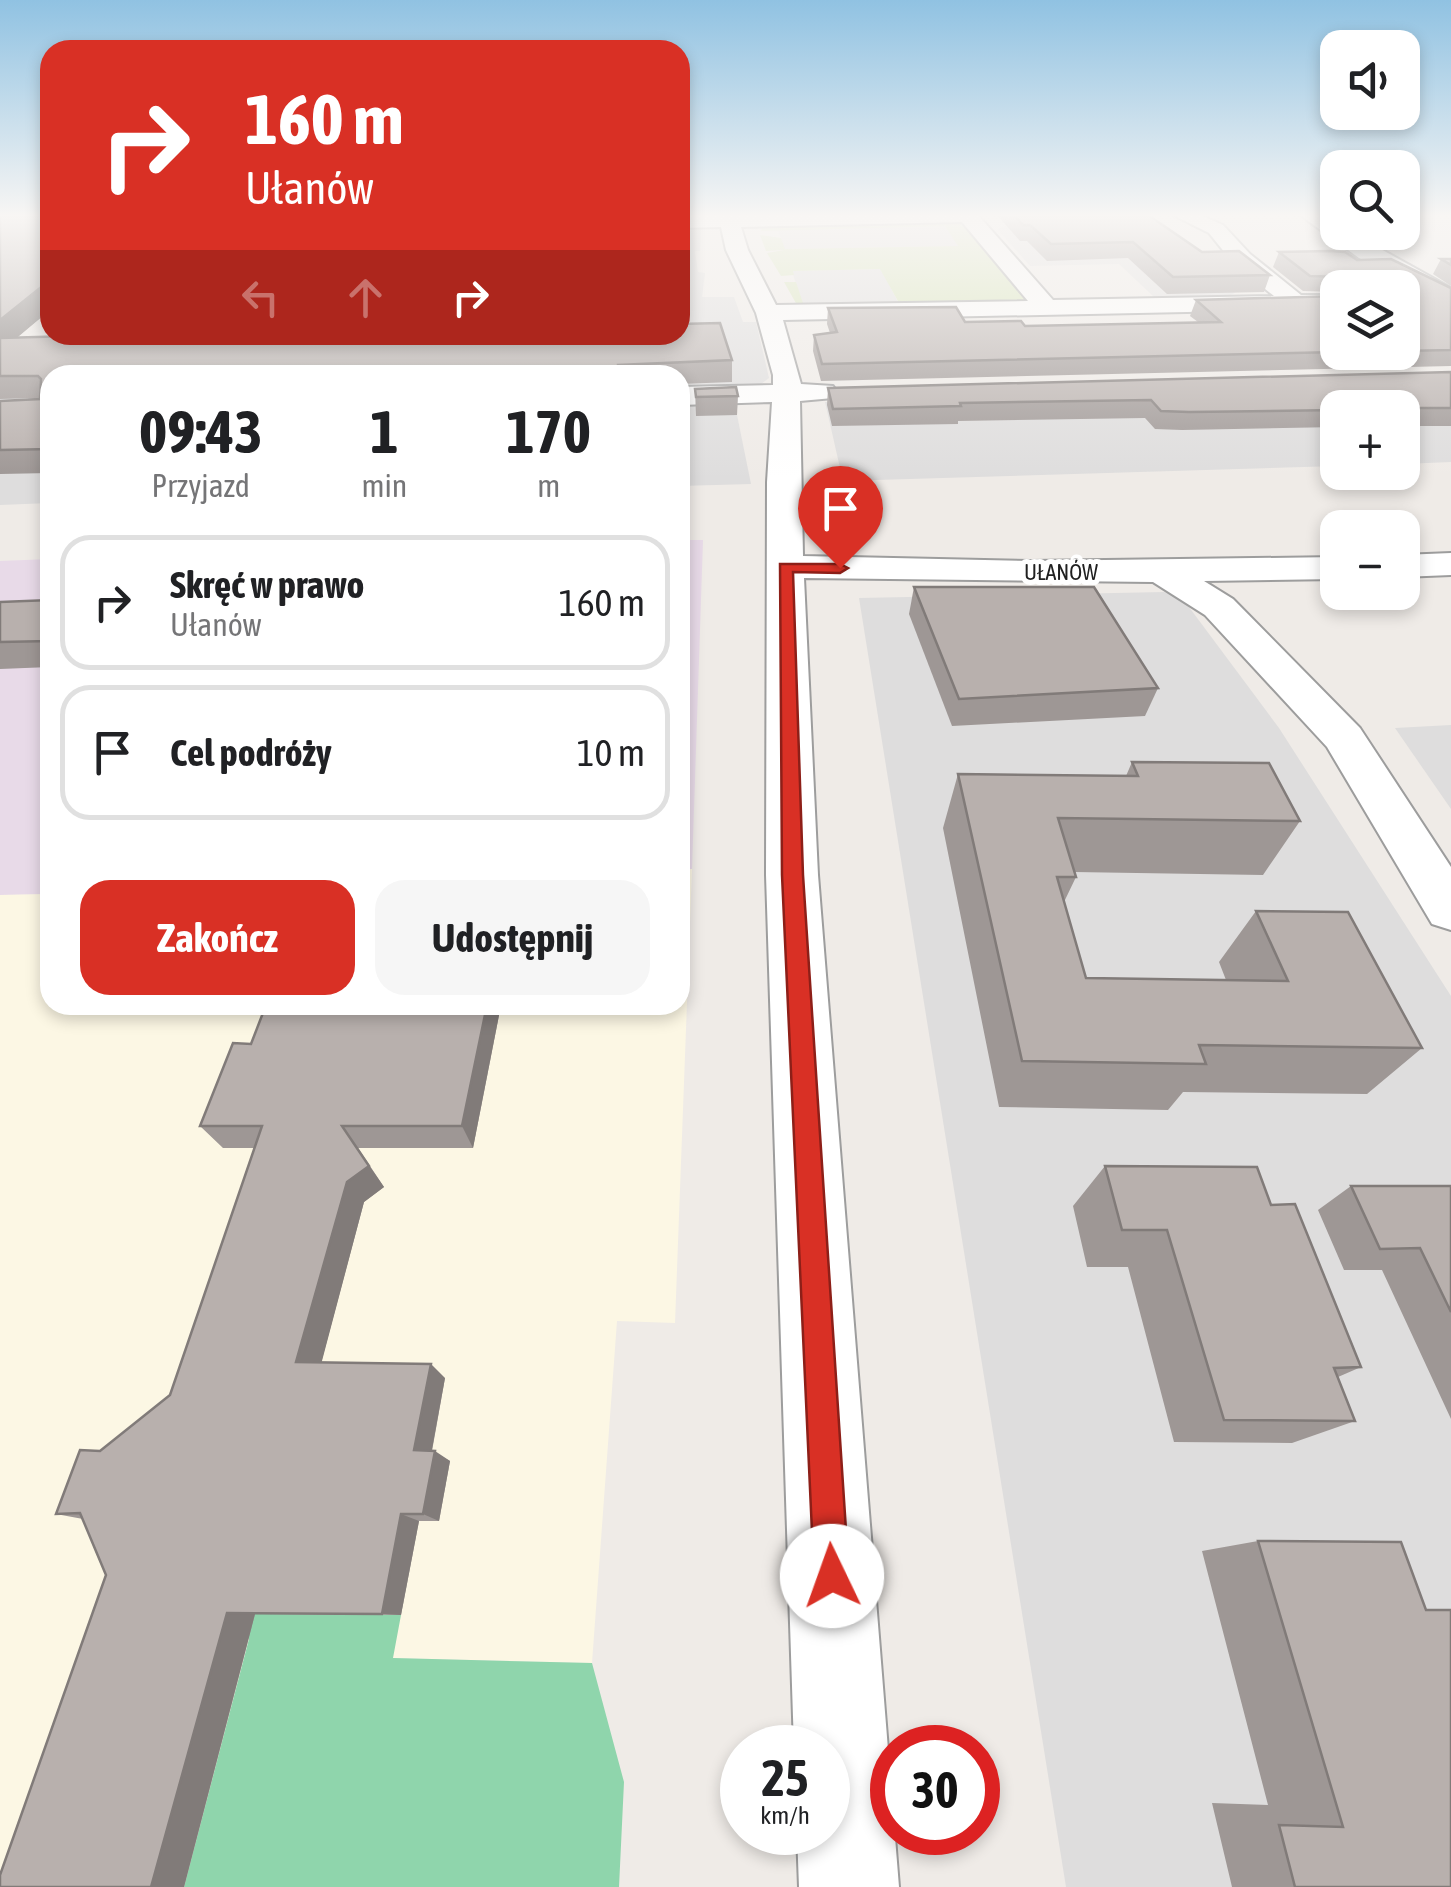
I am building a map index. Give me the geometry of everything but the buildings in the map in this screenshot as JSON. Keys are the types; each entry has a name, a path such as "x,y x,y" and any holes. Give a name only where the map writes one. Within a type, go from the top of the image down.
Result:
{"street":[{"path":"763,303 787,375 815,392"},
{"path":"1044,303 1048,308"},
{"path":"768,313 1295,303"},
{"path":"690,396 815,392"},
{"path":"815,392 783,466 792,875 849,1887"},
{"path":"1420,565 1451,564"},
{"name":"UŁANÓW","path":"785,567 1164,572 1320,568"},
{"path":"1164,572 1219,608 1344,738 1451,910"}],"shaded area":[{"path":"690,303 736,303 743,322 756,322 769,378 761,384 690,386 690,365 218,365 691,352"},
{"path":"802,303 899,304 803,306"},
{"path":"40,370 40,401 0,402 0,371"},
{"path":"1451,388 1451,462 1420,463 1420,390 1362,390"},
{"path":"1320,391 1320,467 843,481 825,402"},
{"path":"735,405 751,484 690,486 690,406"},
{"path":"40,421 40,503 0,505 0,422"},
{"path":"690,540 703,540 692,869"},
{"path":"40,559 40,894 0,895 0,561"},
{"path":"1164,592 1183,599 1279,728 1451,996 1451,1887 1066,1887 859,598"},
{"path":"1451,725 1451,809 1395,728"},
{"path":"40,894 40,1015 687,1015 675,1323 617,1321 592,1663 392,1658 400,1615 270,1614 249,1639 184,1887 0,1887 0,895"}],"green space":[{"path":"796,303 1031,305 809,309"},
{"path":"266,1603 271,1614 401,1615 393,1658 592,1663 624,1782 619,1887 184,1887 249,1639 240,1623"}],"route":[{"path":"832,1576 792,875 785,567 840,568"}]}
